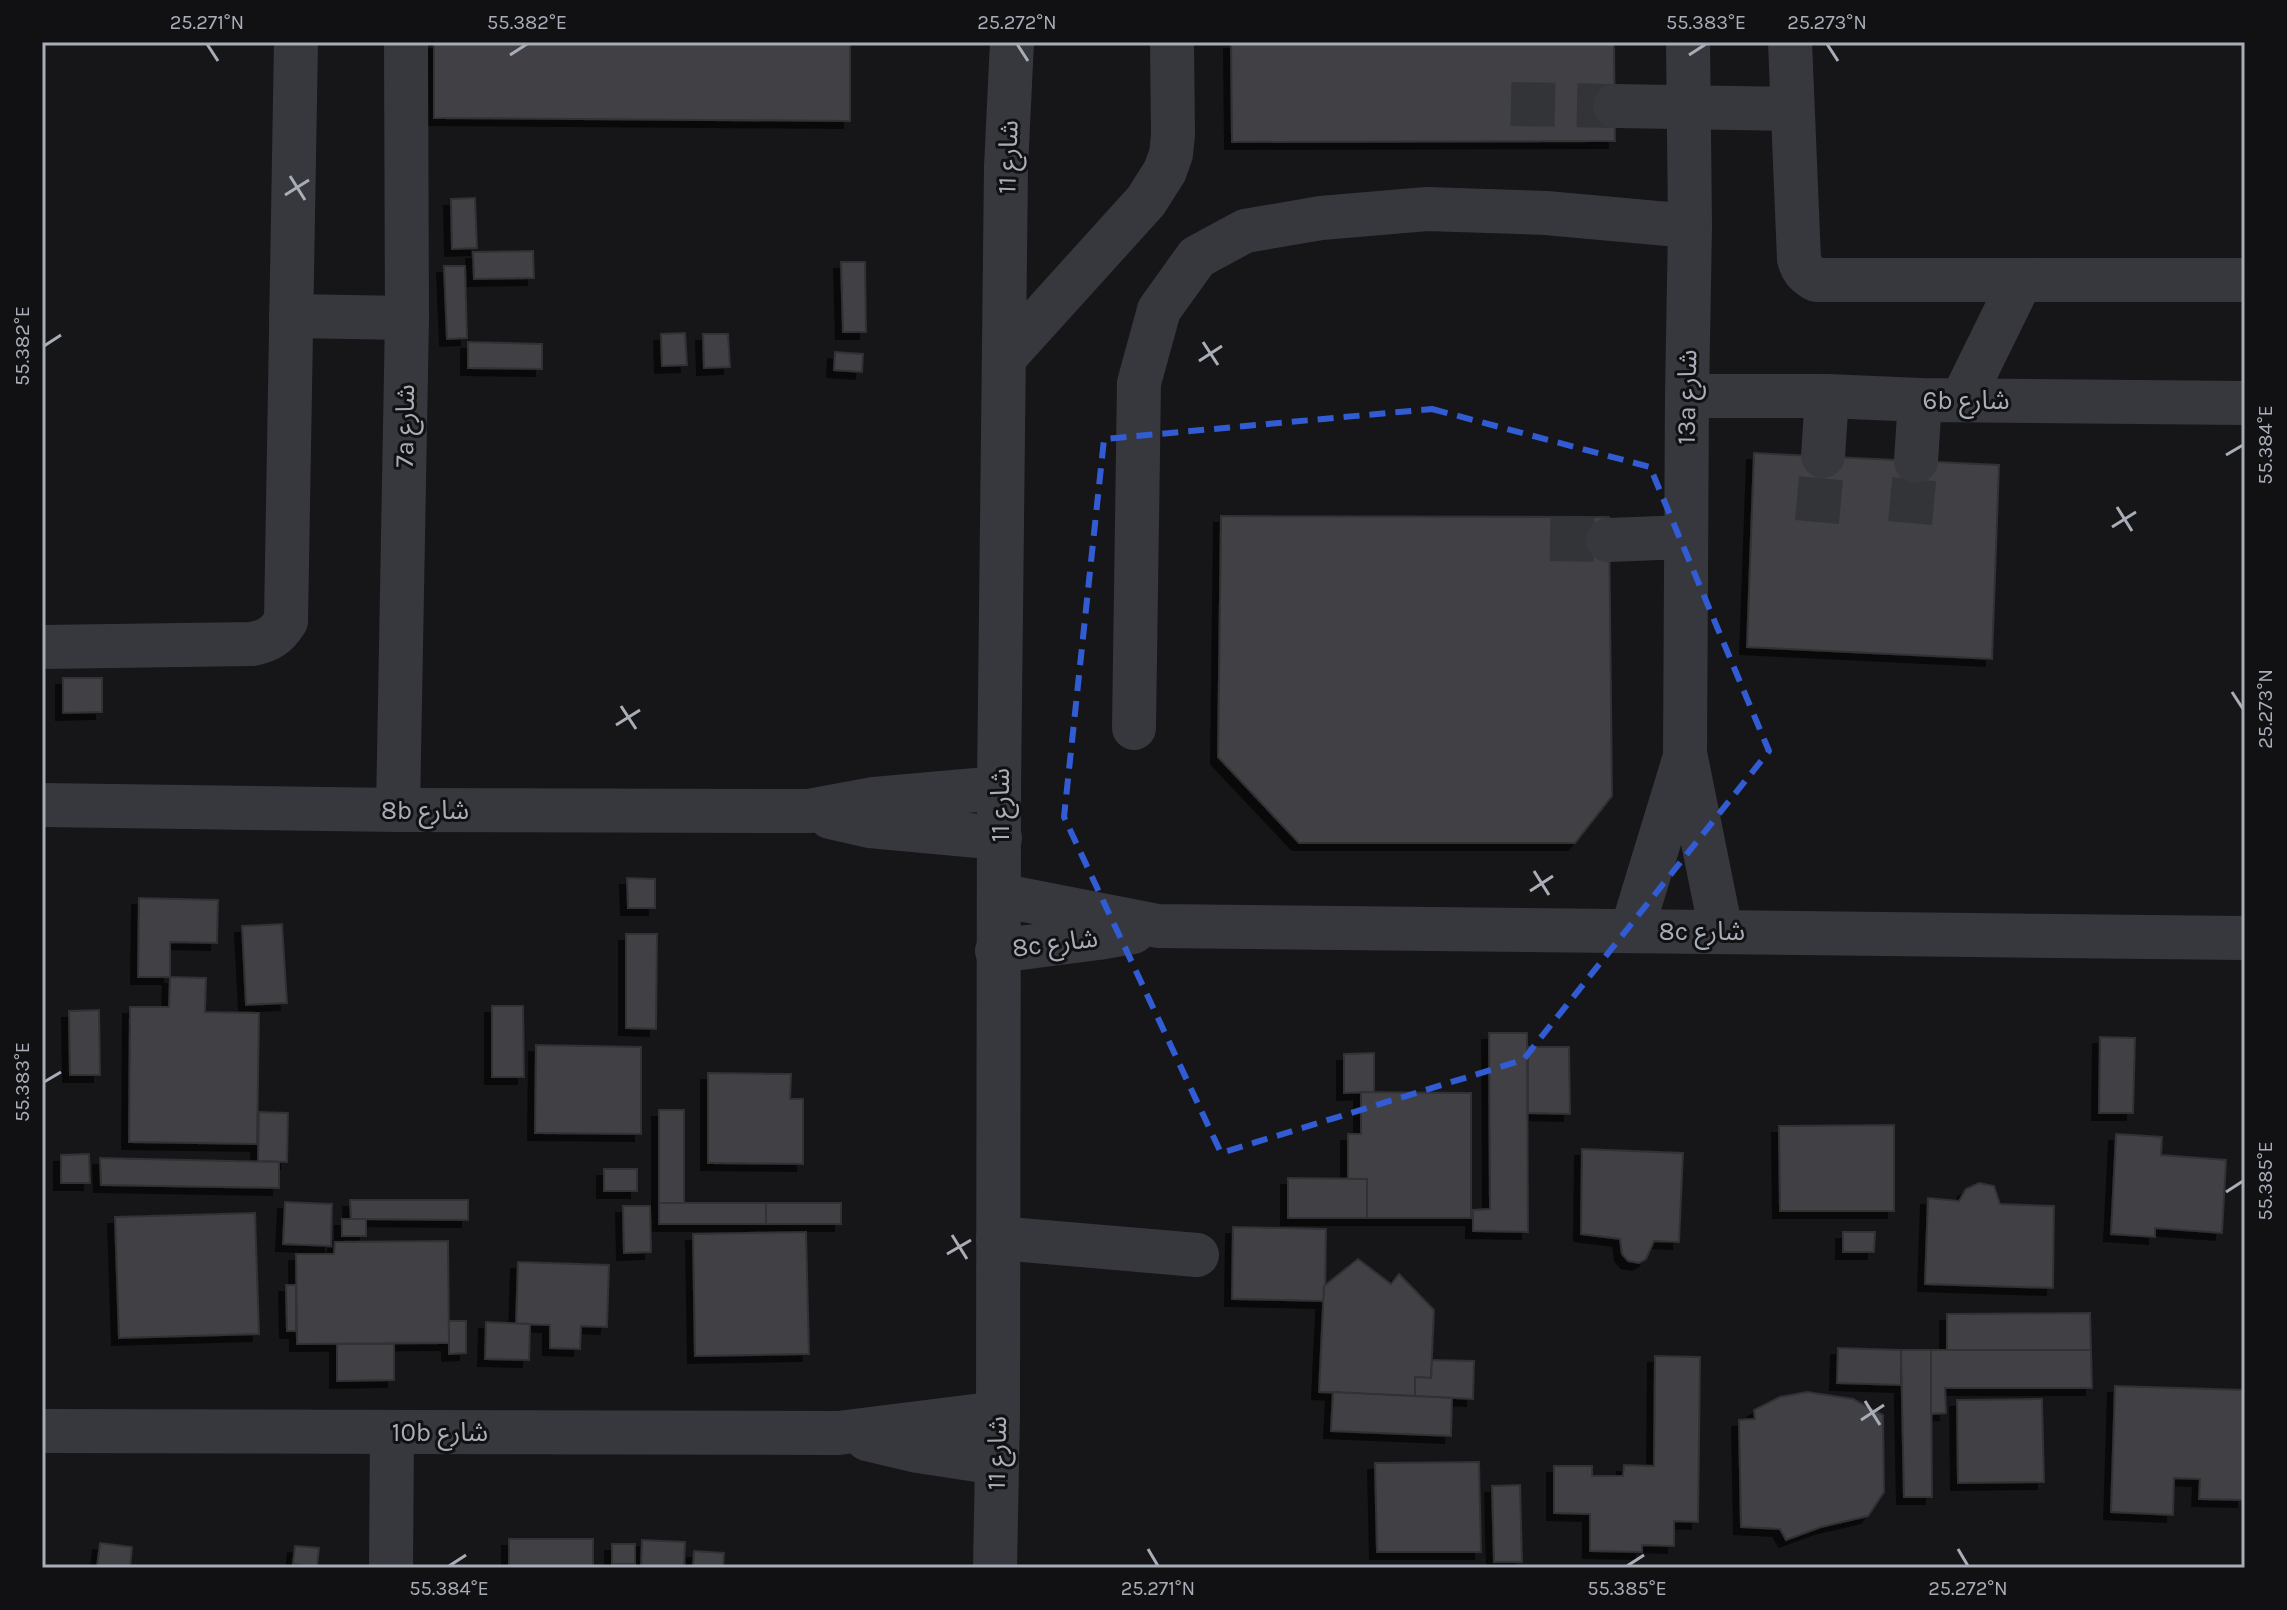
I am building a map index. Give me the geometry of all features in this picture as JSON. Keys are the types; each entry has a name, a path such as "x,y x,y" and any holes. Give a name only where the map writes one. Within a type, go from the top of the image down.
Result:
{"street":[{"path":"42,647 252,644 266,641 278,633 286,621 296,42"},
{"name":"7a شارع","path":"398,810 407,318 406,42"},
{"name":"شارع 11","path":"995,1568 998,1413 997,951 1006,167 1012,42"},
{"path":"1004,358 1146,201 1165,171 1173,135 1172,42"},
{"name":"13a شارع","path":"1688,42 1690,226 1685,753 1721,931"},
{"path":"1790,42 1799,259 1801,268 1816,280 2245,280"},
{"path":"1615,106 1792,109"},
{"path":"1134,728 1139,383 1159,310 1197,257 1245,231 1321,218 1427,209 1546,213 1690,226"},
{"path":"1916,461 1941,400 2021,280"},
{"path":"291,316 407,318"},
{"name":"6b شارع","path":"1687,396 2245,403"},
{"path":"1823,456 1827,396"},
{"path":"1608,540 1686,537"},
{"name":"13a شارع","path":"1632,930 1685,753"},
{"name":"8b شارع","path":"42,805 809,811 874,799 999,788"},
{"name":"8b شارع","path":"809,811 870,826 1000,838"},
{"name":"8c شارع","path":"999,895 1158,926 2245,938"},
{"name":"8c شارع","path":"997,951 1098,938 1158,926"},
{"path":"998,1238 1197,1255"},
{"name":"10b شارع","path":"42,1431 838,1433 998,1413"},
{"path":"391,1568 392,1432"},
{"name":"10b شارع","path":"838,1433 918,1451 997,1463"}],"highlighted area":[{"path":"1432,409 1650,467 1769,751 1523,1060 1221,1153 1064,817 1104,439"}],"building":[{"path":"434,42 850,42 850,121 434,118"},
{"path":"1231,42 1614,42 1615,141 1232,142"},
{"path":"475,198 477,248 452,249 451,199"},
{"path":"533,251 534,278 474,279 473,252"},
{"path":"841,262 865,262 866,332 843,332"},
{"path":"444,266 465,266 467,338 447,339"},
{"path":"685,333 687,365 662,366 661,334"},
{"path":"703,334 728,334 730,367 704,368"},
{"path":"468,342 542,344 542,369 468,368"},
{"path":"835,352 863,354 862,372 834,370"},
{"path":"1754,453 1999,465 1992,659 1747,647"},
{"path":"1221,516 1609,517 1612,796 1575,843 1299,843 1218,757"},
{"path":"63,678 102,678 102,712 63,713"},
{"path":"627,878 655,879 655,908 628,908"},
{"path":"139,898 218,900 217,943 170,942 170,977 138,977"},
{"path":"282,924 287,1003 246,1005 242,926"},
{"path":"626,934 657,934 656,1029 626,1028"},
{"path":"170,977 206,978 205,1012 259,1013 257,1144 129,1142 130,1007 169,1007"},
{"path":"492,1006 523,1006 524,1077 492,1077"},
{"path":"99,1010 100,1075 70,1075 69,1011"},
{"path":"1489,1033 1527,1033 1528,1232 1473,1231 1473,1210 1490,1209"},
{"path":"2100,1037 2135,1038 2133,1113 2099,1113"},
{"path":"536,1045 641,1047 641,1134 535,1133"},
{"path":"1528,1047 1569,1047 1570,1114 1528,1113"},
{"path":"1374,1053 1374,1092 1344,1093 1344,1054"},
{"path":"708,1073 791,1074 790,1099 803,1099 803,1164 708,1163"},
{"path":"1361,1092 1471,1093 1471,1218 1367,1218 1367,1179 1348,1179 1348,1134 1361,1134"},
{"path":"659,1110 684,1110 684,1203 659,1203"},
{"path":"259,1112 288,1113 287,1162 258,1161"},
{"path":"1894,1125 1894,1211 1780,1211 1779,1126"},
{"path":"2116,1134 2162,1137 2161,1155 2226,1160 2222,1233 2155,1228 2155,1237 2111,1234"},
{"path":"1582,1149 1683,1153 1679,1242 1654,1241 1646,1259 1639,1263 1628,1261 1622,1254 1620,1239 1581,1234"},
{"path":"89,1154 90,1183 61,1183 61,1155"},
{"path":"100,1158 279,1162 279,1188 101,1185"},
{"path":"604,1169 637,1169 637,1191 604,1191"},
{"path":"1288,1178 1367,1179 1367,1218 1288,1218"},
{"path":"1979,1183 1994,1186 2000,1204 2054,1206 2053,1288 1925,1284 1928,1198 1959,1201 1966,1189"},
{"path":"350,1200 468,1200 468,1220 351,1219"},
{"path":"285,1202 332,1204 331,1246 283,1244"},
{"path":"659,1203 766,1203 766,1224 659,1224"},
{"path":"766,1203 841,1203 841,1224 766,1224"},
{"path":"623,1206 650,1206 651,1252 624,1253"},
{"path":"255,1213 259,1334 119,1338 115,1217"},
{"path":"342,1219 366,1219 366,1236 342,1236"},
{"path":"1233,1227 1326,1229 1325,1301 1232,1299"},
{"path":"806,1232 809,1354 695,1356 693,1234"},
{"path":"1843,1232 1875,1232 1874,1252 1843,1252"},
{"path":"448,1241 449,1343 297,1344 296,1254 334,1254 335,1242"},
{"path":"1358,1259 1391,1284 1399,1274 1434,1310 1431,1378 1415,1377 1415,1396 1319,1392 1324,1286"},
{"path":"518,1262 609,1265 607,1327 581,1326 580,1349 550,1348 550,1325 516,1324"},
{"path":"286,1285 296,1285 296,1331 287,1331"},
{"path":"2090,1313 2091,1350 1947,1350 1947,1314"},
{"path":"449,1321 466,1321 466,1353 449,1354"},
{"path":"486,1322 530,1324 529,1360 485,1359"},
{"path":"337,1344 394,1344 394,1380 337,1381"},
{"path":"1838,1348 1901,1350 1901,1385 1837,1383"},
{"path":"1901,1350 1931,1350 1932,1497 1904,1497"},
{"path":"1931,1350 2091,1350 2092,1388 1945,1388 1946,1413 1931,1414"},
{"path":"1655,1356 1700,1357 1698,1522 1674,1521 1674,1546 1642,1545 1642,1552 1590,1551 1590,1514 1554,1513 1554,1466 1592,1466 1592,1476 1623,1476 1624,1465 1654,1466"},
{"path":"1432,1360 1474,1361 1473,1399 1415,1396 1415,1377 1431,1378"},
{"path":"2115,1386 2245,1390 2244,1500 2199,1499 2200,1479 2174,1478 2173,1515 2111,1512"},
{"path":"1333,1392 1452,1398 1451,1436 1331,1431"},
{"path":"1807,1392 1853,1399 1883,1415 1884,1492 1868,1516 1821,1527 1786,1540 1780,1529 1741,1527 1739,1420 1755,1419 1754,1410 1780,1397"},
{"path":"2042,1399 2044,1482 1958,1483 1957,1400"},
{"path":"1479,1462 1481,1552 1377,1552 1375,1463"},
{"path":"1520,1485 1522,1562 1494,1562 1492,1486"},
{"path":"509,1539 593,1539 593,1568 509,1568"},
{"path":"642,1540 685,1542 684,1568 641,1568"},
{"path":"100,1543 132,1547 130,1568 97,1568"},
{"path":"612,1544 635,1544 635,1564 612,1564"},
{"path":"295,1546 319,1548 317,1567 293,1564"},
{"path":"694,1551 724,1553 723,1568 693,1568"}],"tunnel":[{"path":"1511,104 1615,106"},
{"path":"1817,522 1823,456"},
{"path":"1910,523 1916,461"},
{"path":"1550,539 1608,540"}]}
